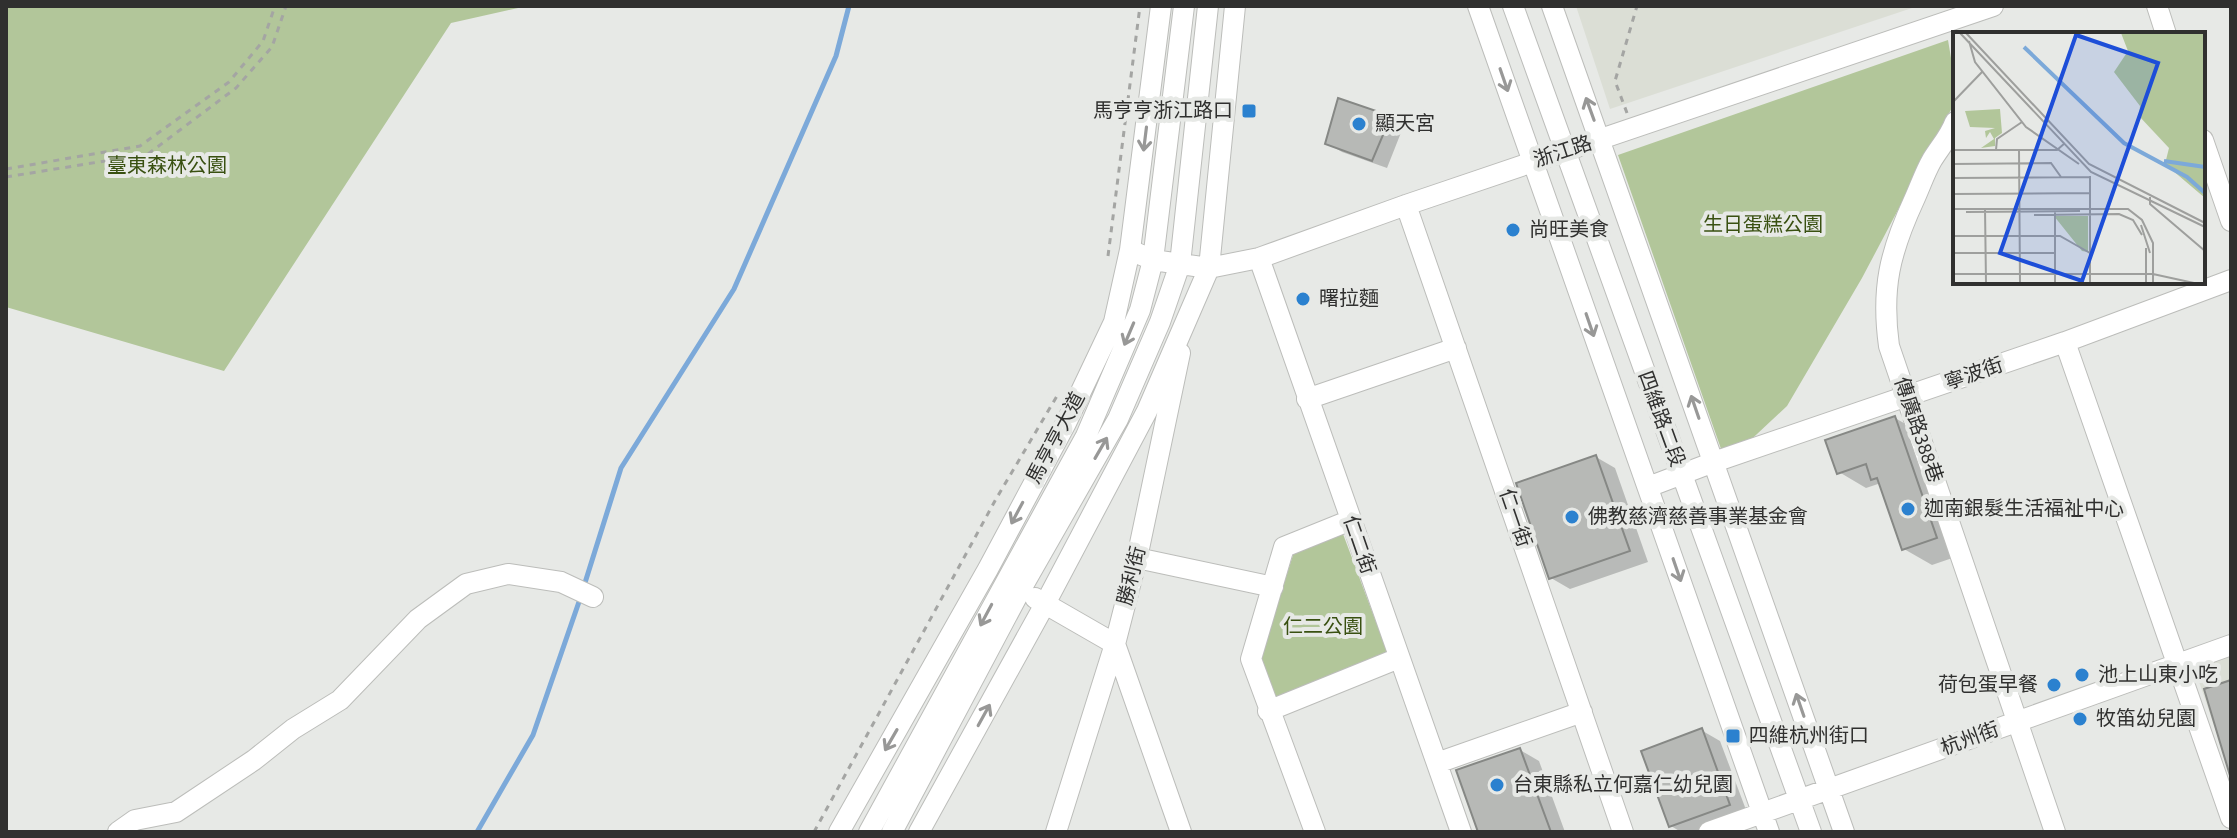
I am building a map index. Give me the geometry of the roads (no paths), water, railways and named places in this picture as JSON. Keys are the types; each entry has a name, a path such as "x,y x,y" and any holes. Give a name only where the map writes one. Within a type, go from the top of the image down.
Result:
{"street":[{"name":"馬亨亨大道","path":"892,832 1005,579 1066,423 1114,322 1130,250 1161,6"},
{"name":"馬亨亨大道","path":"869,832 1086,436 1140,310 1153,260 1184,6"},
{"name":"馬亨亨大道","path":"839,832 1005,579 1118,419 1160,322 1180,264 1208,6"},
{"path":"919,832 1147,411 1209,268 1235,6"},
{"name":"四維路二段","path":"1513,6 1811,832"},
{"name":"四維路二段","path":"1552,6 1844,832"},
{"name":"浙江路","path":"1130,250 1153,260 1209,268 1259,258 1533,162 1957,26 1993,6"},
{"path":"2157,6 2165,32"},
{"name":"四維路二段","path":"1486,8 1533,162 1766,823"},
{"path":"1155,55 1178,56"},
{"path":"1203,56 1230,58"},
{"name":"傳廣路388巷","path":"1953,125 1931,161 1897,237 1887,272 1884,301 1889,346 2055,832"},
{"path":"2205,146 2231,221"},
{"name":"仁一街","path":"1406,205 1623,832"},
{"name":"仁二街","path":"1259,258 1461,832"},
{"name":"寧波街","path":"1648,487 2065,342 2231,280"},
{"name":"勝利街","path":"1056,832 1115,644 1137,558 1187,314"},
{"path":"2065,342 2231,818"},
{"path":"1307,399 1456,348"},
{"path":"1315,832 1251,659 1284,547 1351,520"},
{"path":"1137,558 1273,587"},
{"path":"118,832 135,820 176,812 254,760 293,729 325,712 411,626 466,584 508,574 561,582 593,597"},
{"path":"1005,579 1115,644 1181,832"},
{"name":"杭州街","path":"1709,832 1766,823 1800,801 2231,645"},
{"path":"1268,711 1399,658"},
{"path":"1437,763 1582,712"}],"waterway":[{"path":"584,586 621,468 734,289 836,56 849,6"},
{"path":"477,832 533,735 581,596"}],"place":[{"name":"馬亨亨浙江路口","path":"1249,111"},
{"name":"顯天宮","path":"1359,124"},
{"name":"尚旺美食","path":"1513,230"},
{"name":"曙拉麵","path":"1303,299"},
{"name":"迦南銀髮生活福祉中心","path":"1908,509"},
{"name":"佛教慈濟慈善事業基金會","path":"1572,517"},
{"name":"池上山東小吃","path":"2082,675"},
{"name":"荷包蛋早餐","path":"2054,685"},
{"name":"牧笛幼兒園","path":"2080,719"},
{"name":"四維杭州街口","path":"1733,736"},
{"name":"台東縣私立何嘉仁幼兒園","path":"1497,785"}],"park label":[{"name":"臺東森林公園","path":"167,166"},
{"name":"生日蛋糕公園","path":"1763,225"},
{"name":"仁二公園","path":"1323,627"}]}
